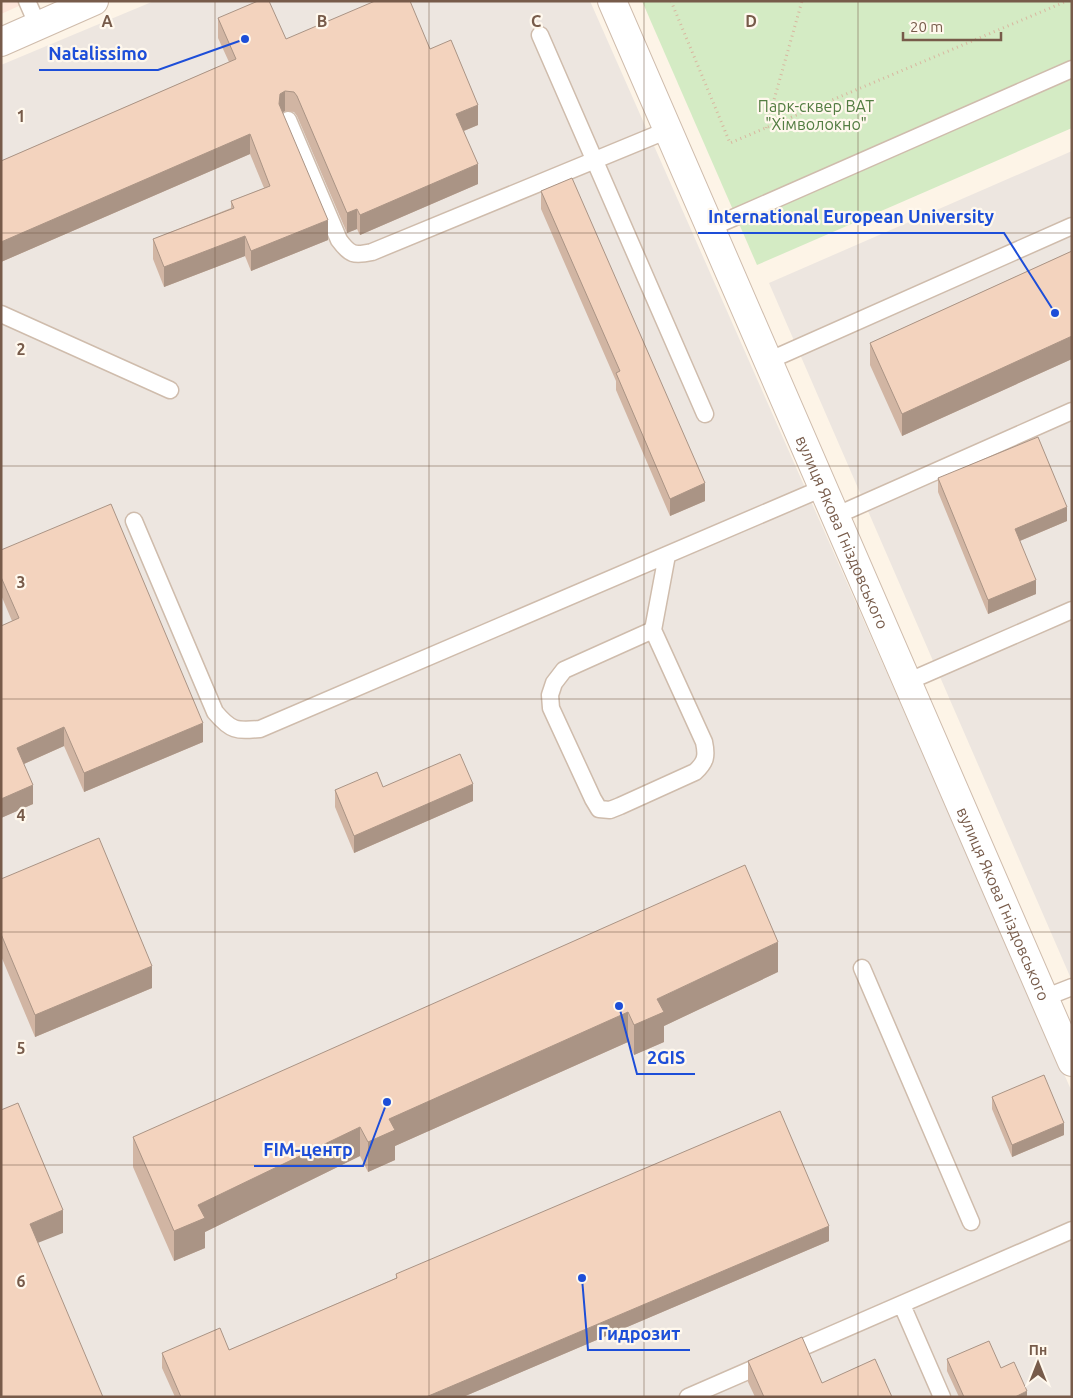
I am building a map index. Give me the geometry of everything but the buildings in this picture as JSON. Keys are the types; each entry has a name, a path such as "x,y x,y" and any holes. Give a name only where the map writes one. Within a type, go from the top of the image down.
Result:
{"street":[{"path":"1,42 94,1"},
{"name":"вулиця Якова Гніздовського","path":"612,1 1072,1062"}],"lane":[{"path":"27,1 38,26"},
{"path":"540,35 705,414"},
{"path":"710,228 1072,69"},
{"path":"288,120 339,240 347,251 358,255 372,252 668,130"},
{"path":"768,361 1072,226"},
{"path":"1,314 170,390"},
{"path":"835,516 1072,411"},
{"path":"134,521 214,712 226,725 241,731 260,729 823,488"},
{"path":"653,630 564,670 554,683 550,695 550,708 592,799 599,808 610,810 695,772 704,764 707,754 704,742 653,630 667,555"},
{"path":"907,682 1072,610"},
{"path":"862,968 970,1222"},
{"path":"1044,998 1072,987"},
{"path":"688,1397 1072,1230"},
{"path":"902,1305 942,1397"}],"path":[{"path":"671,1 730,143 1067,1"},
{"path":"766,128 802,1"}],"shaded area":[{"path":"1,1 30,1 1,14"},
{"path":"154,1 590,1 1072,1092 1072,1397 1,1397 1,65"},
{"path":"1072,151 1072,981 769,283"}],"green space":[{"name":"Парк-сквер ВАТ \"Хімволокно\"","path":"642,1 1072,1 1072,128 757,265"}],"place":[{"name":"Natalissimo","path":"245,39"},
{"name":"International European University","path":"1055,313"},
{"name":"2GIS","path":"619,1006"},
{"name":"FIM-центр","path":"387,1102"},
{"name":"Гидрозит","path":"582,1278"}]}
